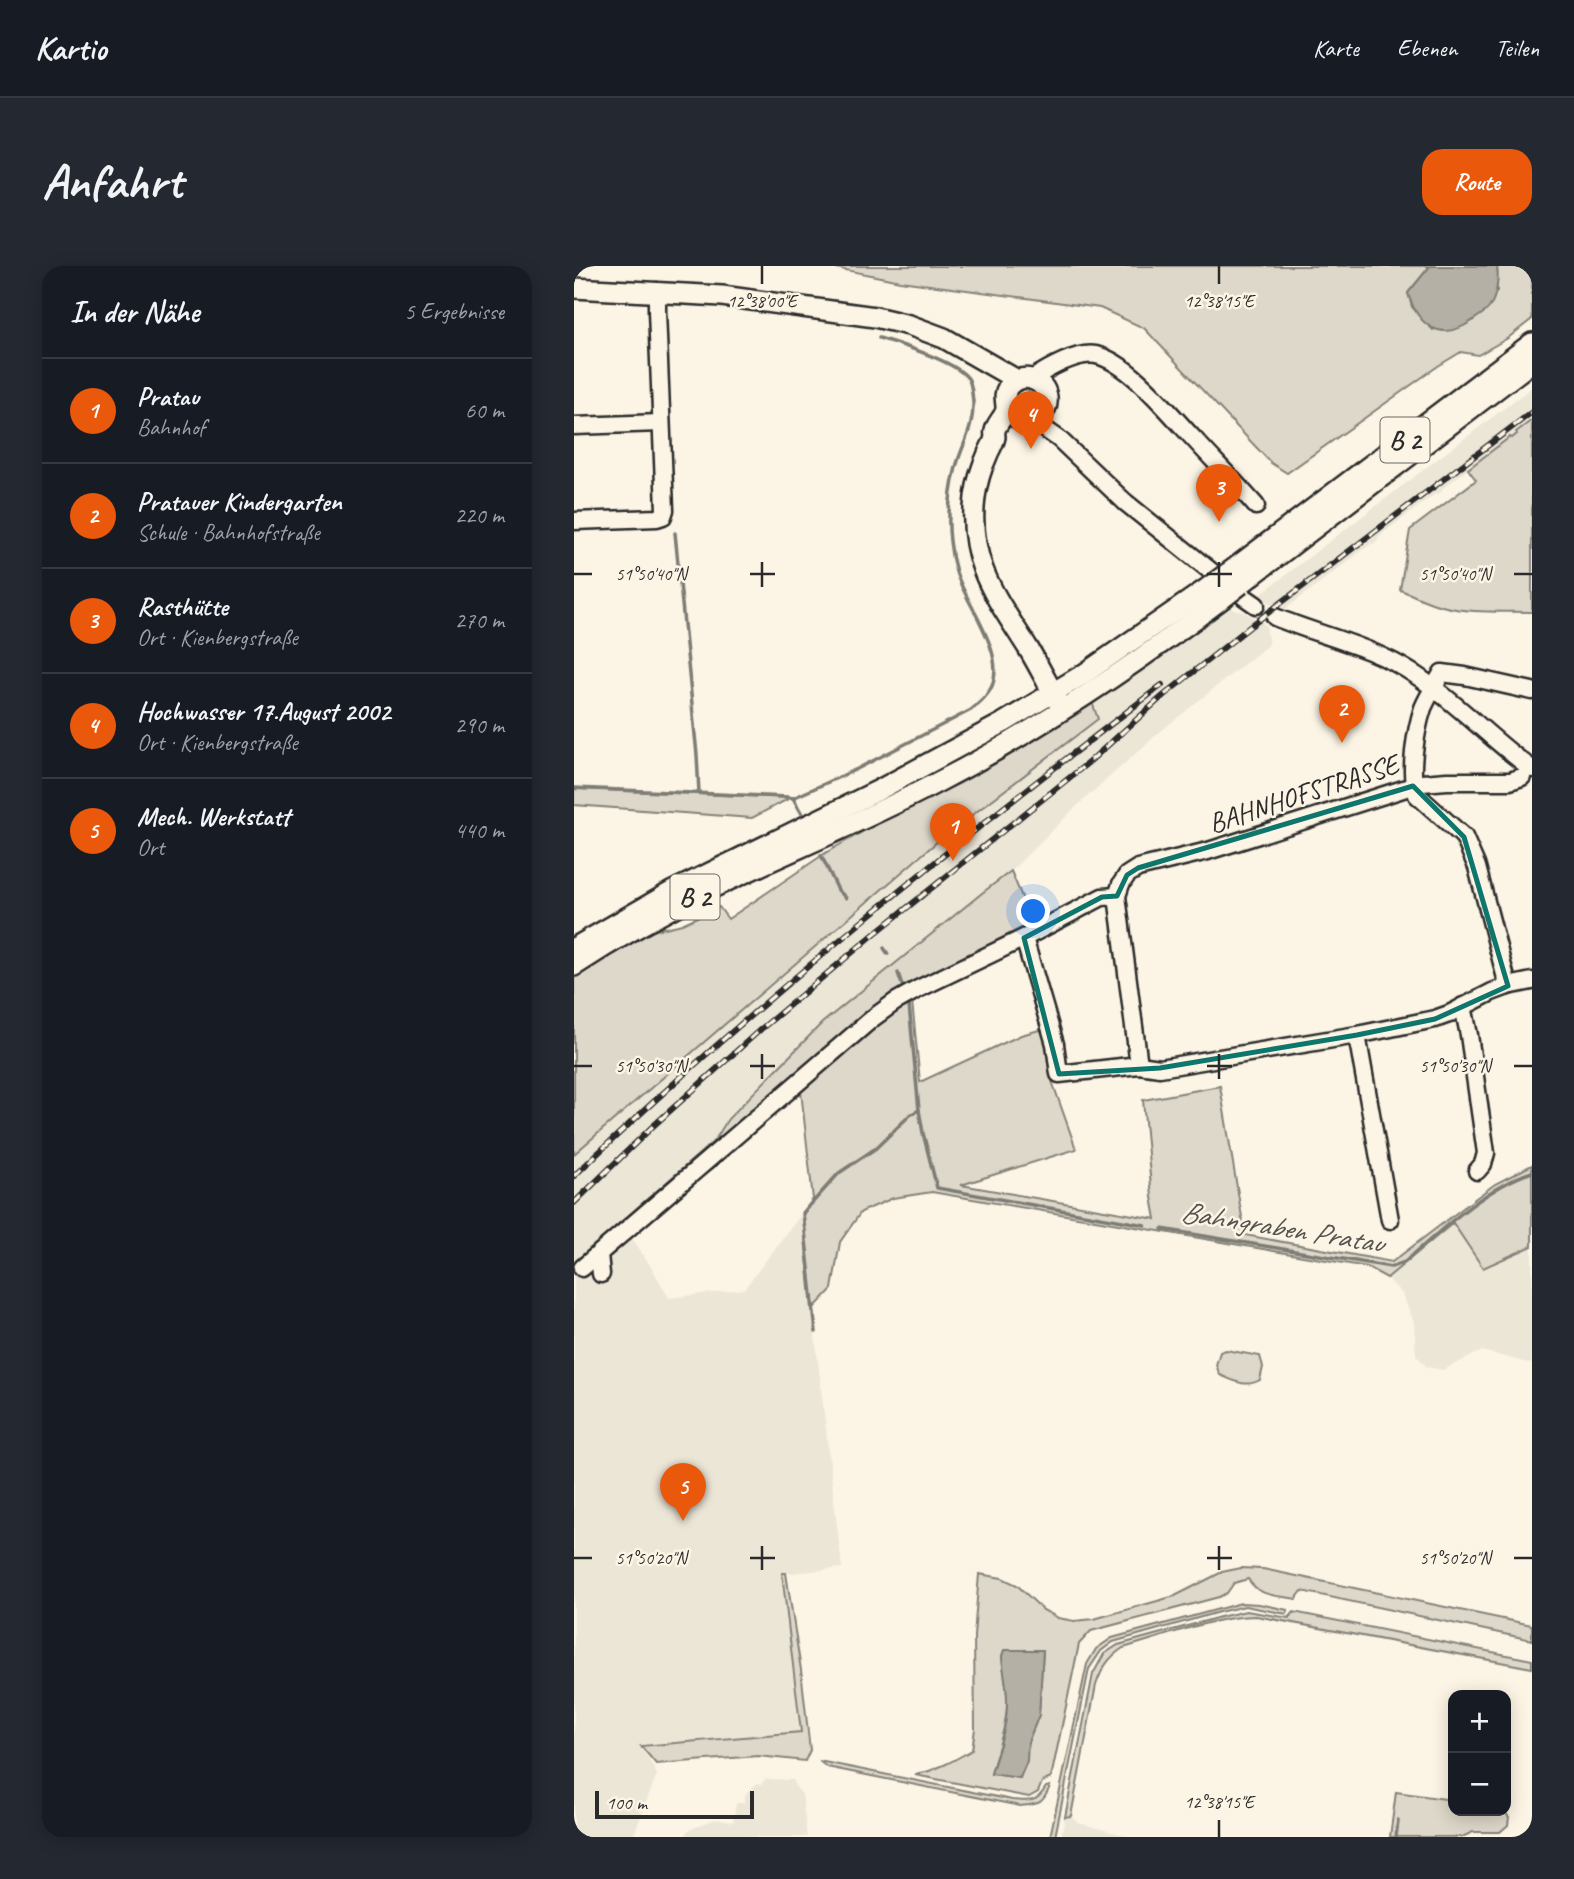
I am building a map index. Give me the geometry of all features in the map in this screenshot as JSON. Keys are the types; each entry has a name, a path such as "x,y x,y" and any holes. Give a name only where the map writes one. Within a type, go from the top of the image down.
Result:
{"main road":[{"path":"574,288 722,296 885,319 926,331 978,358 1025,399 1002,436 995,438 982,467 974,523 978,555 990,589 1058,702"},
{"name":"B 2","path":"574,948 673,891 1058,702 1152,650 1532,343"},
{"name":"B 2","path":"1230,588 1532,362"},
{"name":"B 2","path":"574,966 673,908 937,783 1008,744 1058,702"}],"street":[{"path":"574,522 663,516 665,510 657,291"},
{"path":"1230,588 1125,502 1059,439 1025,399 1060,365 1071,359 1090,355 1108,359 1125,370 1162,405 1256,506"},
{"path":"574,426 661,422"},
{"path":"1275,617 1382,656 1414,674 1434,688 1527,773"},
{"path":"1508,986 1472,851 1464,836 1417,795 1413,786 1412,770 1424,706 1442,673 1532,691"},
{"name":"BAHNHOFSTRASSE","path":"1117,896 1127,875 1138,868 1208,851 1413,786 1447,781 1510,781 1527,773"},
{"path":"582,1268 895,1002 1102,897 1117,896 1139,1065"},
{"path":"1024,938 1055,1044 1059,1074 1139,1065 1160,1068 1357,1035 1435,1019 1508,986 1532,981"},
{"path":"1463,1006 1486,1153 1483,1164 1477,1171"},
{"path":"1357,1035 1390,1220"},
{"path":"599,1254 601,1274"}],"highlighted area":[{"path":"1413,786 1464,837 1508,986 1435,1019 1357,1035 1160,1068 1059,1074 1024,938 1102,897 1117,896 1127,875 1138,868"}],"shaded area":[{"path":"826,266 1430,266 1408,293 1412,307 1433,330 1497,291 1497,266 1532,266 1532,319 1508,338 1478,355 1461,352 1438,366 1287,473 1271,463 1144,328 1100,308 900,281"},
{"path":"1430,266 1497,266 1497,287 1489,308 1472,321 1450,331 1432,328 1418,314 1408,293"},
{"path":"1532,387 1532,420 1517,434 1283,611 1262,598 1262,593"},
{"path":"1532,420 1532,612 1453,609 1400,590 1410,530 1476,480 1468,469 1512,438"},
{"path":"1229,605 1266,625 1269,644 1161,731 1077,806 1011,871 822,1023 728,1119 715,1140 616,1226 631,1237 669,1298 744,1289 803,1212 842,1568 782,1574 801,1732 641,1746 657,1774 633,1837 574,1837 574,1154 938,842 1097,719 1092,702"},
{"path":"1092,702 1098,719 938,841 574,1154 574,977 644,933 682,924 719,907 728,919 827,852"},
{"path":"574,789 790,798 752,818 574,805"},
{"path":"1011,871 1024,902 1025,931 918,984 620,1230 615,1227 715,1140 728,1119 822,1023"},
{"path":"912,1001 920,1082 1021,1035 1043,1029 1052,1081 1076,1149 961,1185 1156,1219 1143,1100 1220,1086 1245,1235 1392,1262 1495,1184 1532,1165 1532,1246 1483,1268 1453,1223 1387,1278 1367,1267 932,1192 893,1198 861,1212 840,1242 832,1289 812,1310 803,1212 813,1199 801,1091 881,1021"},
{"path":"1453,1223 1484,1268 1532,1246 1532,1364 1482,1351 1443,1370 1427,1367 1416,1355 1414,1322 1402,1294 1387,1278"},
{"path":"1226,1350 1260,1356 1263,1367 1260,1380 1245,1384 1220,1375 1216,1365 1220,1352"},
{"path":"1241,1568 1263,1569 1532,1625 1532,1640 1302,1591 1296,1599 1275,1596 1257,1589 1248,1579 1234,1583 1227,1593 1219,1597 1091,1631 1079,1644 1051,1778 1042,1782 1038,1792 1029,1797 915,1775 938,1768 972,1750 975,1729 974,1636 979,1574 1002,1578 1017,1585 1043,1610 1058,1618 1074,1621 1094,1619 1175,1596 1222,1572","holes":["1005,1650 1043,1650 1039,1714 1028,1742 1020,1778 991,1774 1007,1711 1002,1656"]},
{"path":"782,1573 786,1573 801,1670 810,1750 805,1761 758,1756 656,1764 641,1746 801,1732"},
{"path":"1241,1603 1288,1610 1287,1614 1245,1606 1113,1642 1101,1651 1089,1669 1055,1837 1050,1837 1087,1664 1096,1649 1112,1638"},
{"path":"1246,1611 1289,1618 1294,1612 1532,1660 1532,1668 1256,1616 1207,1623 1123,1648 1106,1664 1096,1685 1071,1816 1065,1817 1093,1674 1104,1654 1118,1645"},
{"path":"1004,1650 1043,1650 1039,1715 1028,1742 1027,1761 1020,1778 991,1774 1006,1719 1007,1694 1002,1656"},
{"path":"819,1761 1012,1800 1036,1799 1050,1786 1045,1797 1039,1802 1020,1806 827,1767"},
{"path":"765,1779 794,1780 794,1785 802,1794 807,1837 686,1837 687,1831 715,1819 733,1822 736,1803 744,1803 746,1793 756,1784 761,1785"},
{"path":"1396,1792 1448,1799 1448,1816 1509,1817 1508,1825 1500,1832 1473,1832 1462,1837 1390,1837"},
{"path":"1071,1816 1078,1823 1131,1837 1061,1837 1065,1817"}],"waterway":[{"path":"793,798 857,769 971,710 988,693 995,673 989,643 956,572 949,532 954,476 972,420 970,382 963,373 941,360 879,338"},
{"path":"675,533 699,793"},
{"name":"Bahngraben Pratau","path":"574,788 788,797 793,798 802,814"},
{"name":"Bahngraben Pratau","path":"821,855 838,890 846,898"},
{"path":"976,952 1090,894"},
{"name":"Bahngraben Pratau","path":"884,948 888,954"},
{"name":"Bahngraben Pratau","path":"898,973 903,988 912,983"},
{"name":"Bahngraben Pratau","path":"909,1005 919,1110 937,1188 1145,1225"},
{"path":"816,1332 803,1213 839,1173 876,1148 910,1115 919,1110"},
{"name":"Bahngraben Pratau","path":"1162,1229 1391,1267 1405,1262 1481,1199 1532,1172"},
{"path":"1396,1837 1398,1820"}],"railway":[{"path":"574,1203 652,1127 761,1029 873,935 1089,762 1163,696 1252,625 1532,412"},
{"path":"574,1176 715,1046 861,922 1010,802 1162,685"}],"place":[{"name":"Hochwasser 17.August 2002","path":"1031,449"},
{"name":"Rasthütte","path":"1219,522"},
{"name":"Pratauer Kindergarten","path":"1342,743"},
{"name":"Pratau","path":"953,861"},
{"name":"Mech. Werkstatt","path":"683,1521"}]}
